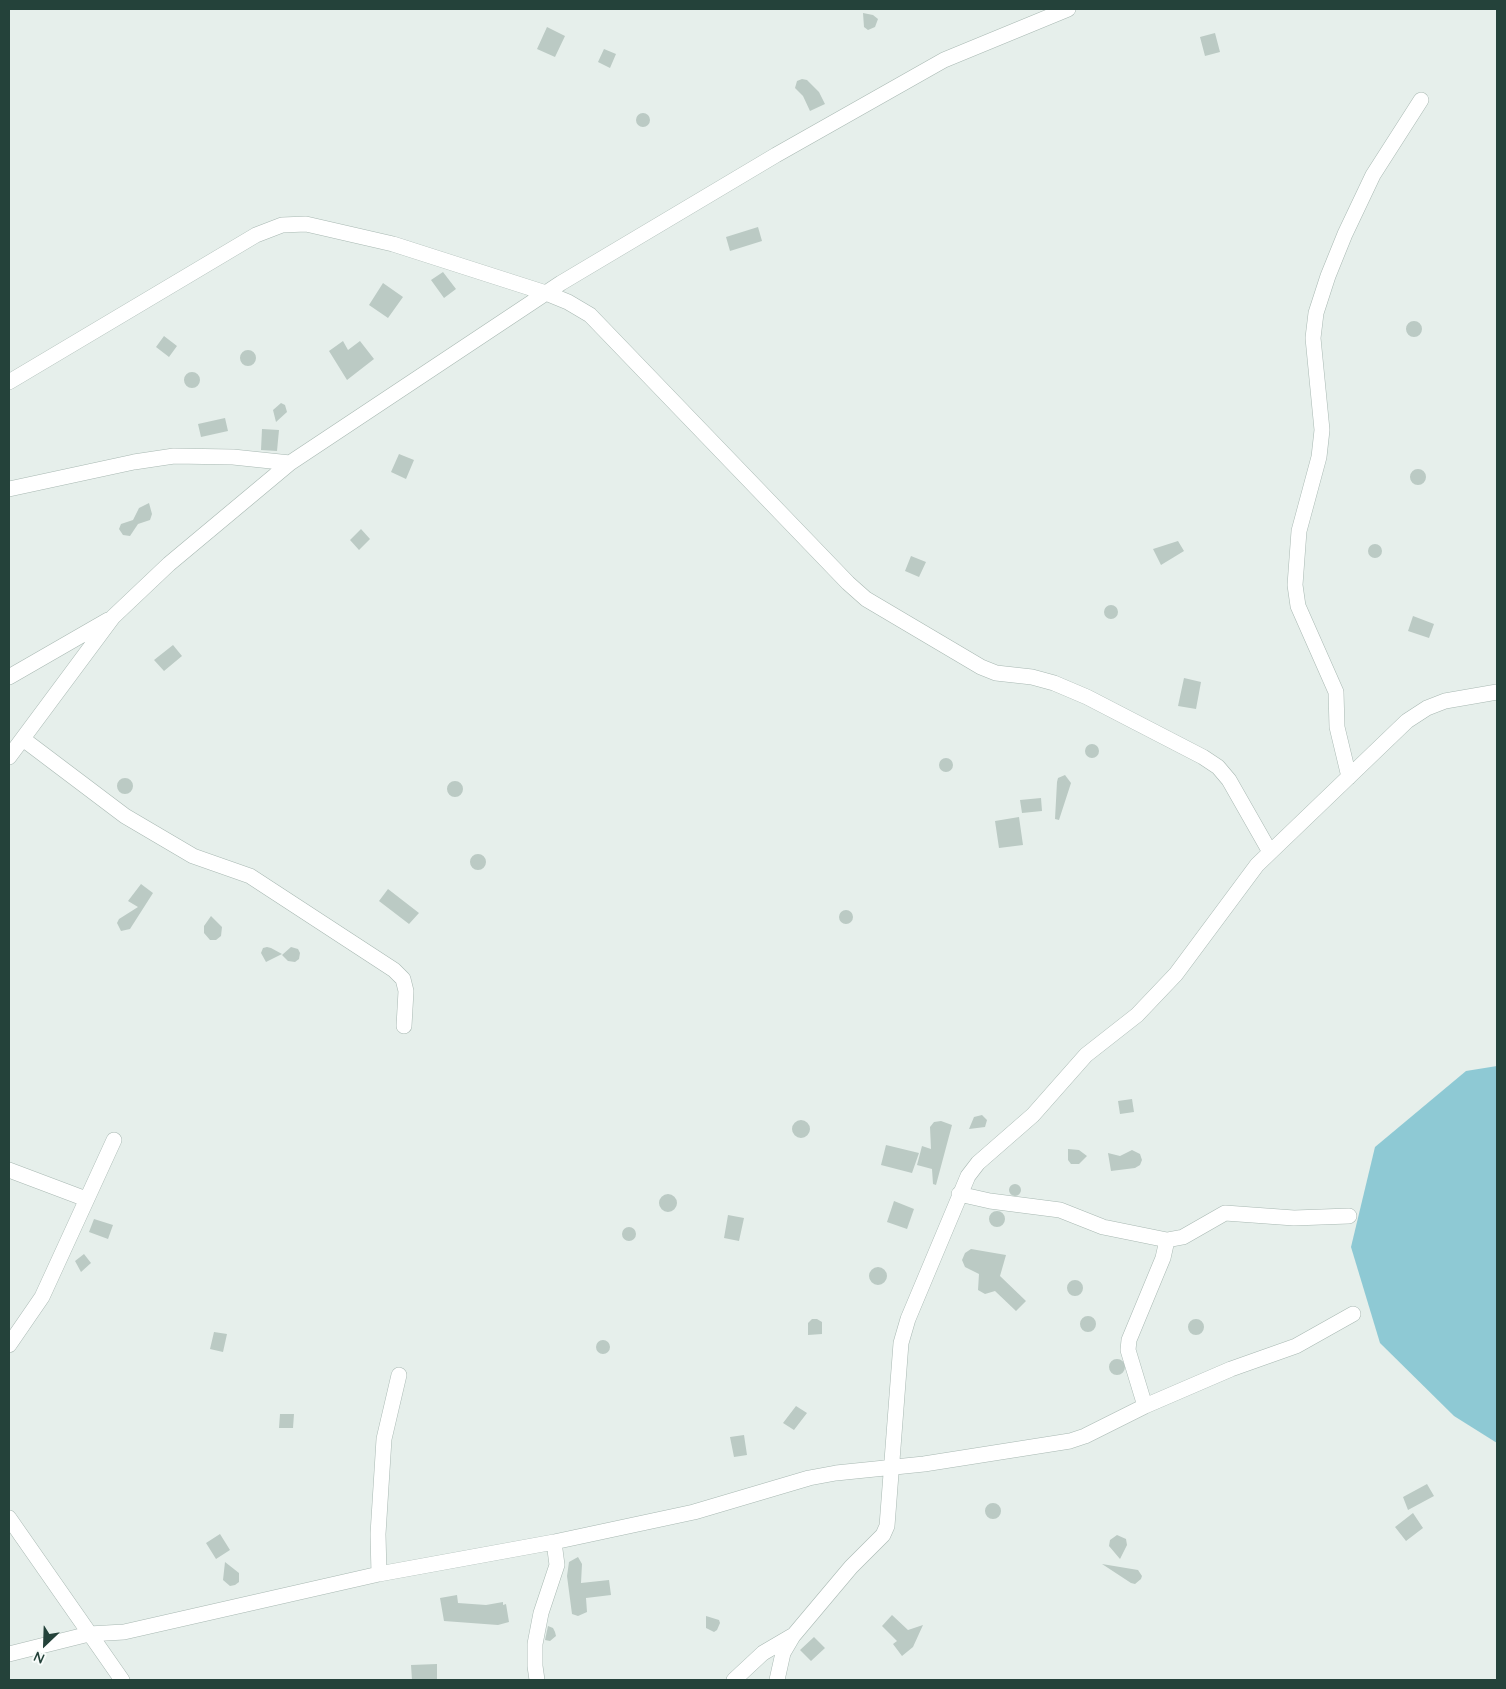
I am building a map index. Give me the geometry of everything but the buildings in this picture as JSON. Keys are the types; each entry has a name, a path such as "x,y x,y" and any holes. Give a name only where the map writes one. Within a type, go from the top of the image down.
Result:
{"street":[{"path":"9,757 114,617 169,564 290,463 546,293 776,155 944,60 1068,9"},
{"path":"1349,777 1337,727 1336,692 1298,606 1295,586 1299,531 1319,457 1322,430 1313,338 1316,313 1345,234 1373,175 1421,100"},
{"path":"9,382 256,235 282,226 306,224 393,244 546,293 568,302 590,315 848,583 866,599 981,668 996,673 1054,683 1087,697 1203,757 1218,767 1229,780 1270,852"},
{"path":"9,489 134,462 174,456 233,457 290,463"},
{"path":"9,677 114,617"},
{"path":"778,1680 784,1653 792,1636 887,1526 901,1343 908,1319 959,1194 978,1163 1032,1115 1086,1055 1137,1014 1176,974 1257,865 1407,721 1427,708 1446,701 1497,692"},
{"path":"23,739 125,816 193,856 242,871 311,917 342,934 394,970 403,979 406,991 404,1026"},
{"path":"9,1345 42,1297 114,1140"},
{"path":"9,1170 86,1199"},
{"path":"959,1194 990,1201 1060,1210 1104,1227 1167,1240 1183,1237 1225,1213 1294,1218 1349,1216"},
{"path":"1145,1406 1128,1350 1129,1340 1163,1258 1167,1240"},
{"path":"9,1654 90,1634 124,1632 379,1574 554,1542 713,1507 809,1478 1070,1441 1085,1436 1145,1406 1231,1368 1296,1346 1353,1314"},
{"path":"379,1574 378,1534 384,1439 399,1375"},
{"path":"9,1518 122,1680"},
{"path":"537,1680 535,1644 541,1613 557,1565 554,1542"},
{"path":"734,1680 763,1653 792,1636"}],"water":[{"path":"1497,1066 1497,1443 1454,1416 1380,1343 1351,1247 1375,1147 1466,1071"}]}
